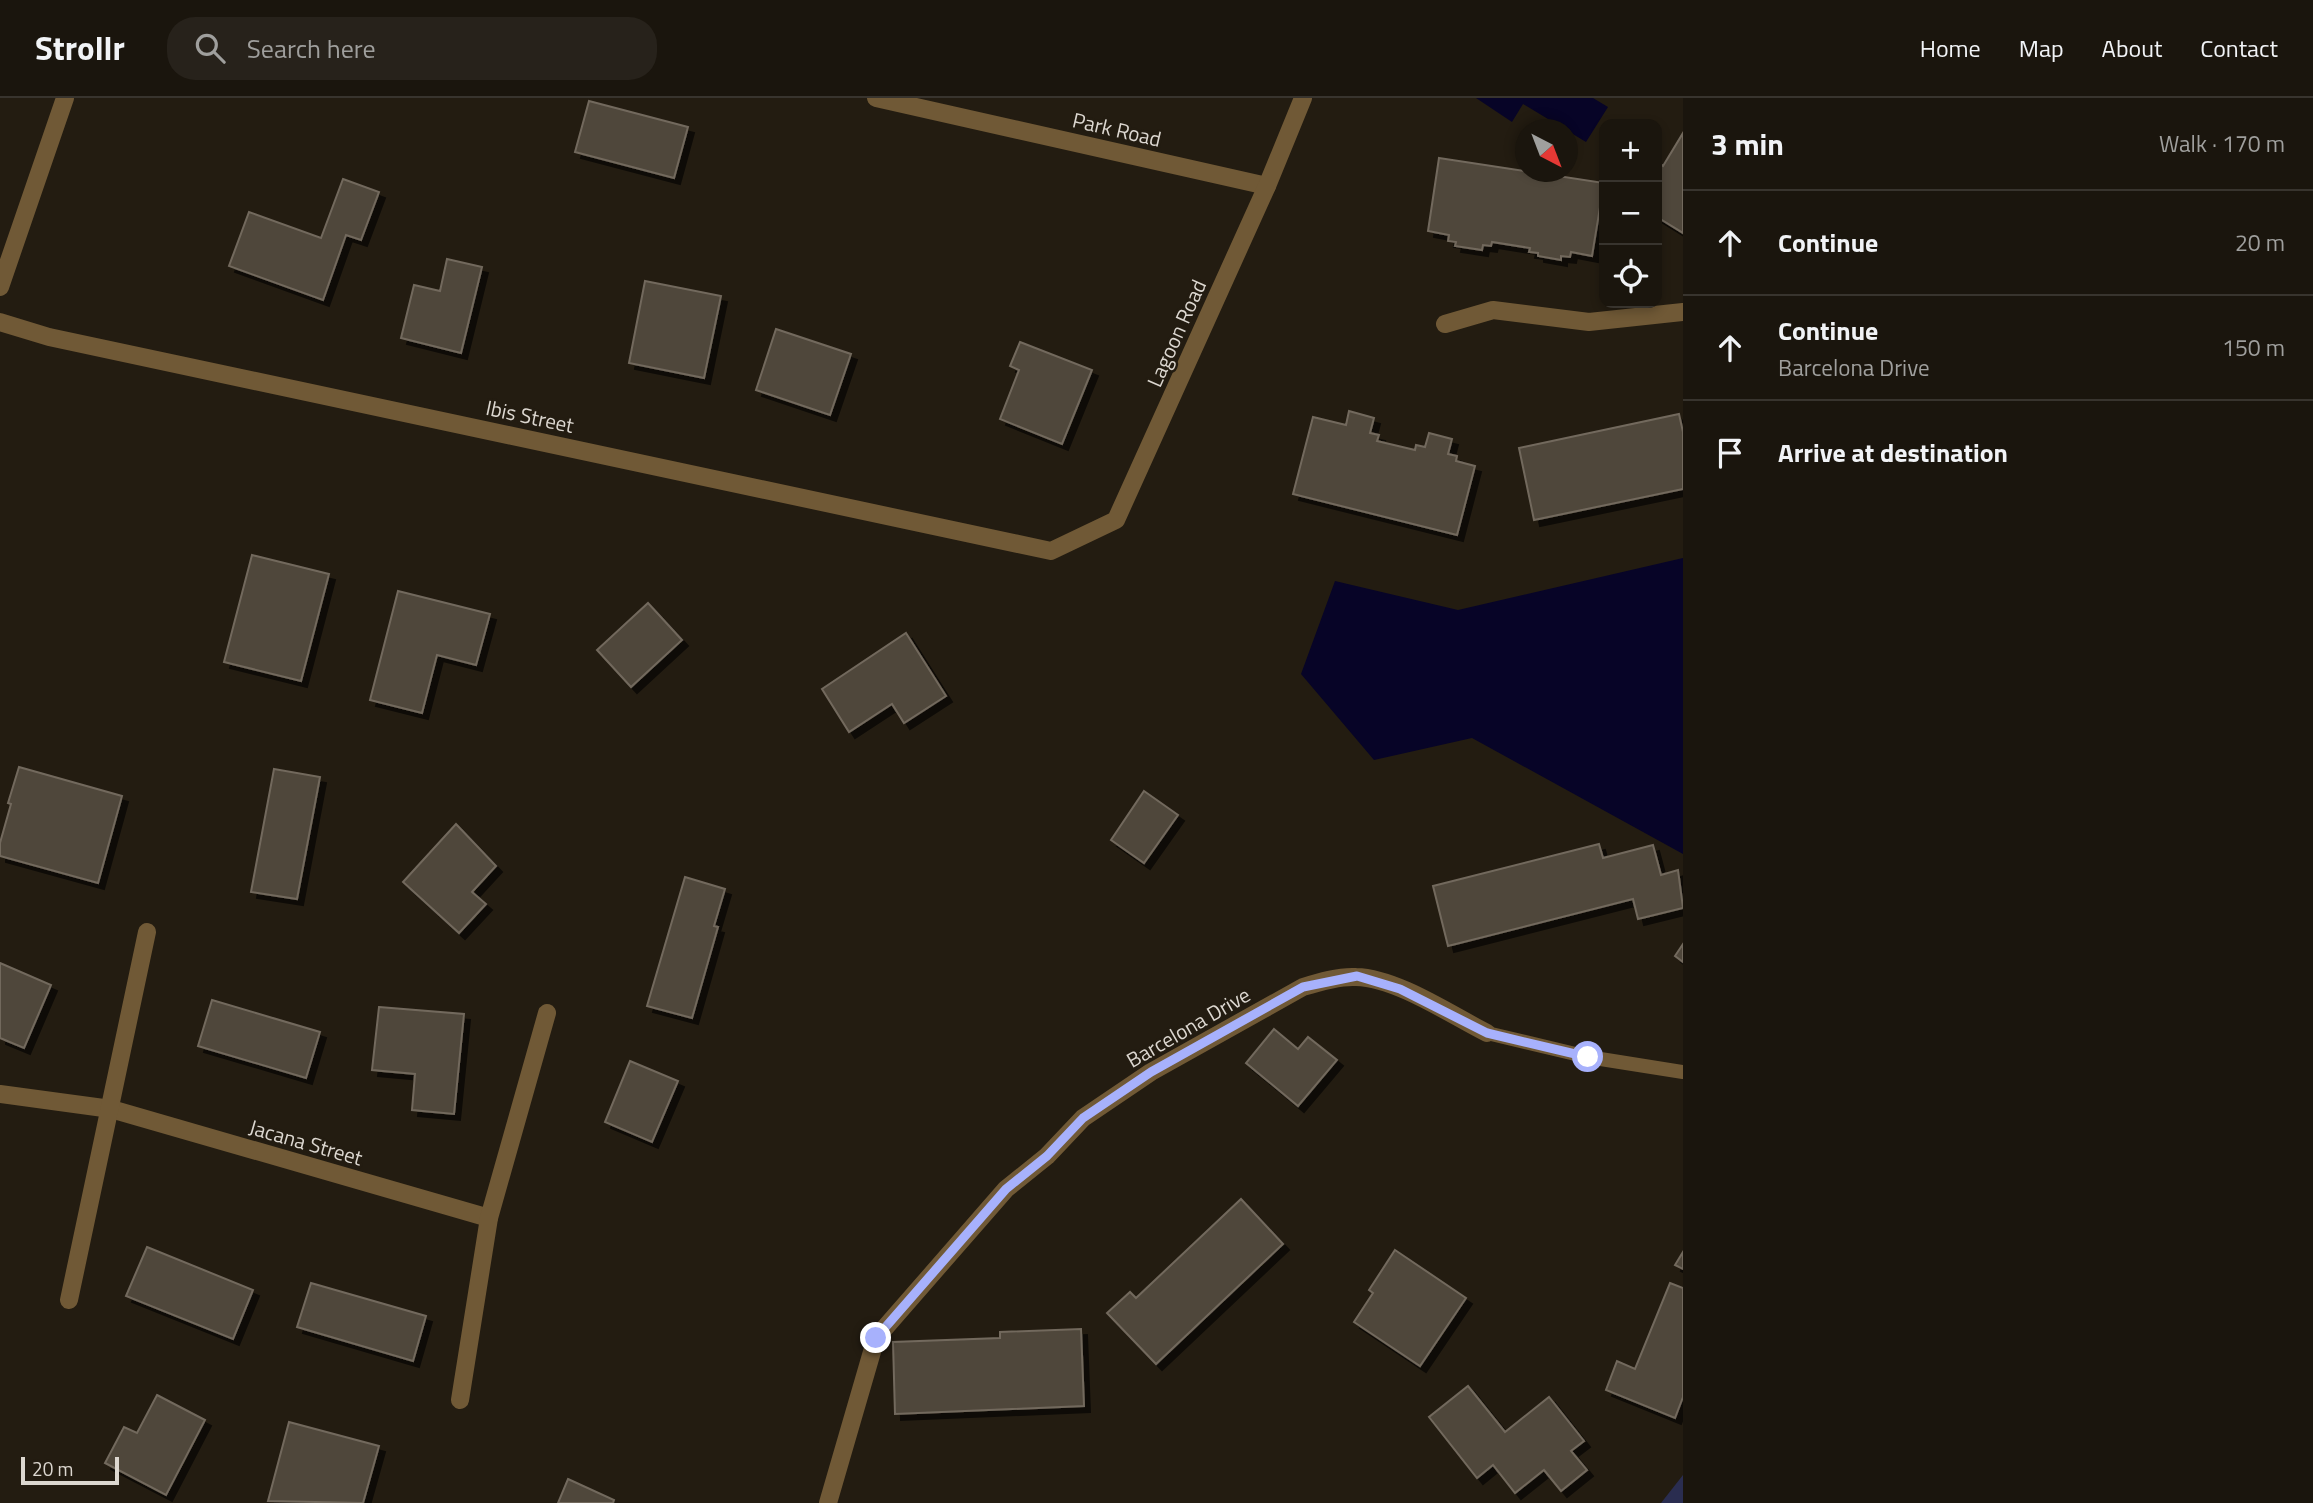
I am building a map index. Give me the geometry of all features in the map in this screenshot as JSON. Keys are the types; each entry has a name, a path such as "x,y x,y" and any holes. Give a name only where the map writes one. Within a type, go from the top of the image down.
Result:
{"street":[{"path":"0,286 65,98"},
{"name":"Park Road","path":"876,98 1267,186"},
{"name":"Lagoon Road","path":"1051,551 1116,520 1267,186 1303,98"},
{"path":"1445,324 1493,310 1589,322 1683,312"},
{"name":"Ibis Street","path":"0,322 63,340 1051,551"},
{"path":"69,1300 147,932"},
{"name":"Barcelona Drive","path":"828,1503 876,1338 1006,1189 1047,1156 1083,1118 1151,1072 1303,987 1324,981 1357,976 1400,989 1487,1033"},
{"path":"460,1400 489,1218 547,1013"},
{"name":"Jacana Street","path":"0,1094 111,1109 489,1218"}],"lane":[{"path":"1487,1033 1588,1057 1683,1072"}],"shaded area":[{"path":"1476,98 1593,98 1608,107 1586,142 1578,137 1578,119 1548,119 1523,104 1512,122"},
{"path":"1683,558 1683,854 1472,738 1374,760 1301,674 1335,581 1458,610"},
{"path":"1683,1475 1683,1503 1661,1503"}],"building":[{"path":"589,101 688,127 674,178 575,152"},
{"path":"1683,133 1683,233 1662,220 1663,166"},
{"path":"1439,158 1515,170 1515,182 1578,182 1578,179 1599,182 1599,213 1592,256 1571,252 1570,257 1561,256 1561,260 1538,256 1538,253 1529,252 1530,248 1492,242 1491,246 1483,245 1482,250 1455,246 1456,242 1448,241 1449,235 1428,231"},
{"path":"343,179 379,192 361,240 346,235 323,300 229,266 249,212 321,238"},
{"path":"447,259 482,267 461,353 401,338 414,285 440,291"},
{"path":"645,281 721,296 704,378 629,363"},
{"path":"776,329 851,354 830,415 756,390"},
{"path":"1020,342 1092,370 1062,444 1000,419 1019,370 1010,366"},
{"path":"1349,411 1374,418 1370,433 1379,435 1377,441 1415,450 1416,445 1425,447 1429,433 1452,439 1448,454 1457,456 1456,461 1475,466 1457,535 1293,494 1313,417 1346,425"},
{"path":"1679,414 1683,432 1683,489 1534,520 1519,448"},
{"path":"252,555 329,574 301,681 224,662"},
{"path":"398,591 490,614 476,665 437,655 422,713 370,700"},
{"path":"648,603 682,640 631,687 597,650"},
{"path":"906,633 946,696 904,723 892,704 849,732 822,689"},
{"path":"19,767 122,796 98,883 0,856 0,843 11,804 8,803"},
{"path":"274,769 320,777 297,899 251,892"},
{"path":"1144,791 1178,815 1144,863 1111,840"},
{"path":"456,824 496,866 472,892 486,904 459,933 403,882"},
{"path":"1599,844 1603,858 1653,845 1661,875 1678,870 1683,908 1638,919 1633,899 1448,946 1433,886"},
{"path":"685,877 725,889 714,926 718,927 692,1018 647,1006"},
{"path":"1683,944 1683,962 1675,956"},
{"path":"0,963 51,985 24,1048 0,1038"},
{"path":"212,1000 320,1032 306,1078 198,1046"},
{"path":"379,1007 464,1014 454,1114 412,1110 415,1074 372,1070"},
{"path":"1274,1029 1298,1049 1308,1037 1337,1060 1298,1106 1246,1063"},
{"path":"630,1061 678,1081 652,1142 605,1122"},
{"path":"1241,1199 1283,1244 1156,1364 1107,1313 1130,1292 1136,1298"},
{"path":"147,1247 253,1290 233,1339 126,1296"},
{"path":"1395,1250 1466,1298 1420,1366 1354,1322 1373,1293 1369,1290"},
{"path":"1683,1252 1683,1269 1675,1265"},
{"path":"311,1283 426,1316 413,1361 297,1327"},
{"path":"1670,1283 1683,1288 1683,1397 1675,1418 1606,1390 1617,1361 1635,1369"},
{"path":"1081,1329 1084,1406 895,1414 893,1342 1000,1338 1000,1332"},
{"path":"1468,1386 1505,1432 1549,1397 1584,1441 1571,1451 1587,1470 1561,1491 1544,1470 1515,1493 1493,1465 1477,1478 1429,1417"},
{"path":"157,1395 205,1420 166,1495 105,1463 124,1427 137,1433"},
{"path":"289,1422 379,1446 363,1503 268,1501"},
{"path":"568,1479 614,1500 613,1503 558,1503"}],"route":[{"path":"876,1338 935,1267 1006,1189 1047,1156 1083,1118 1151,1072 1303,987 1357,976 1400,989 1487,1033 1588,1057"}]}
